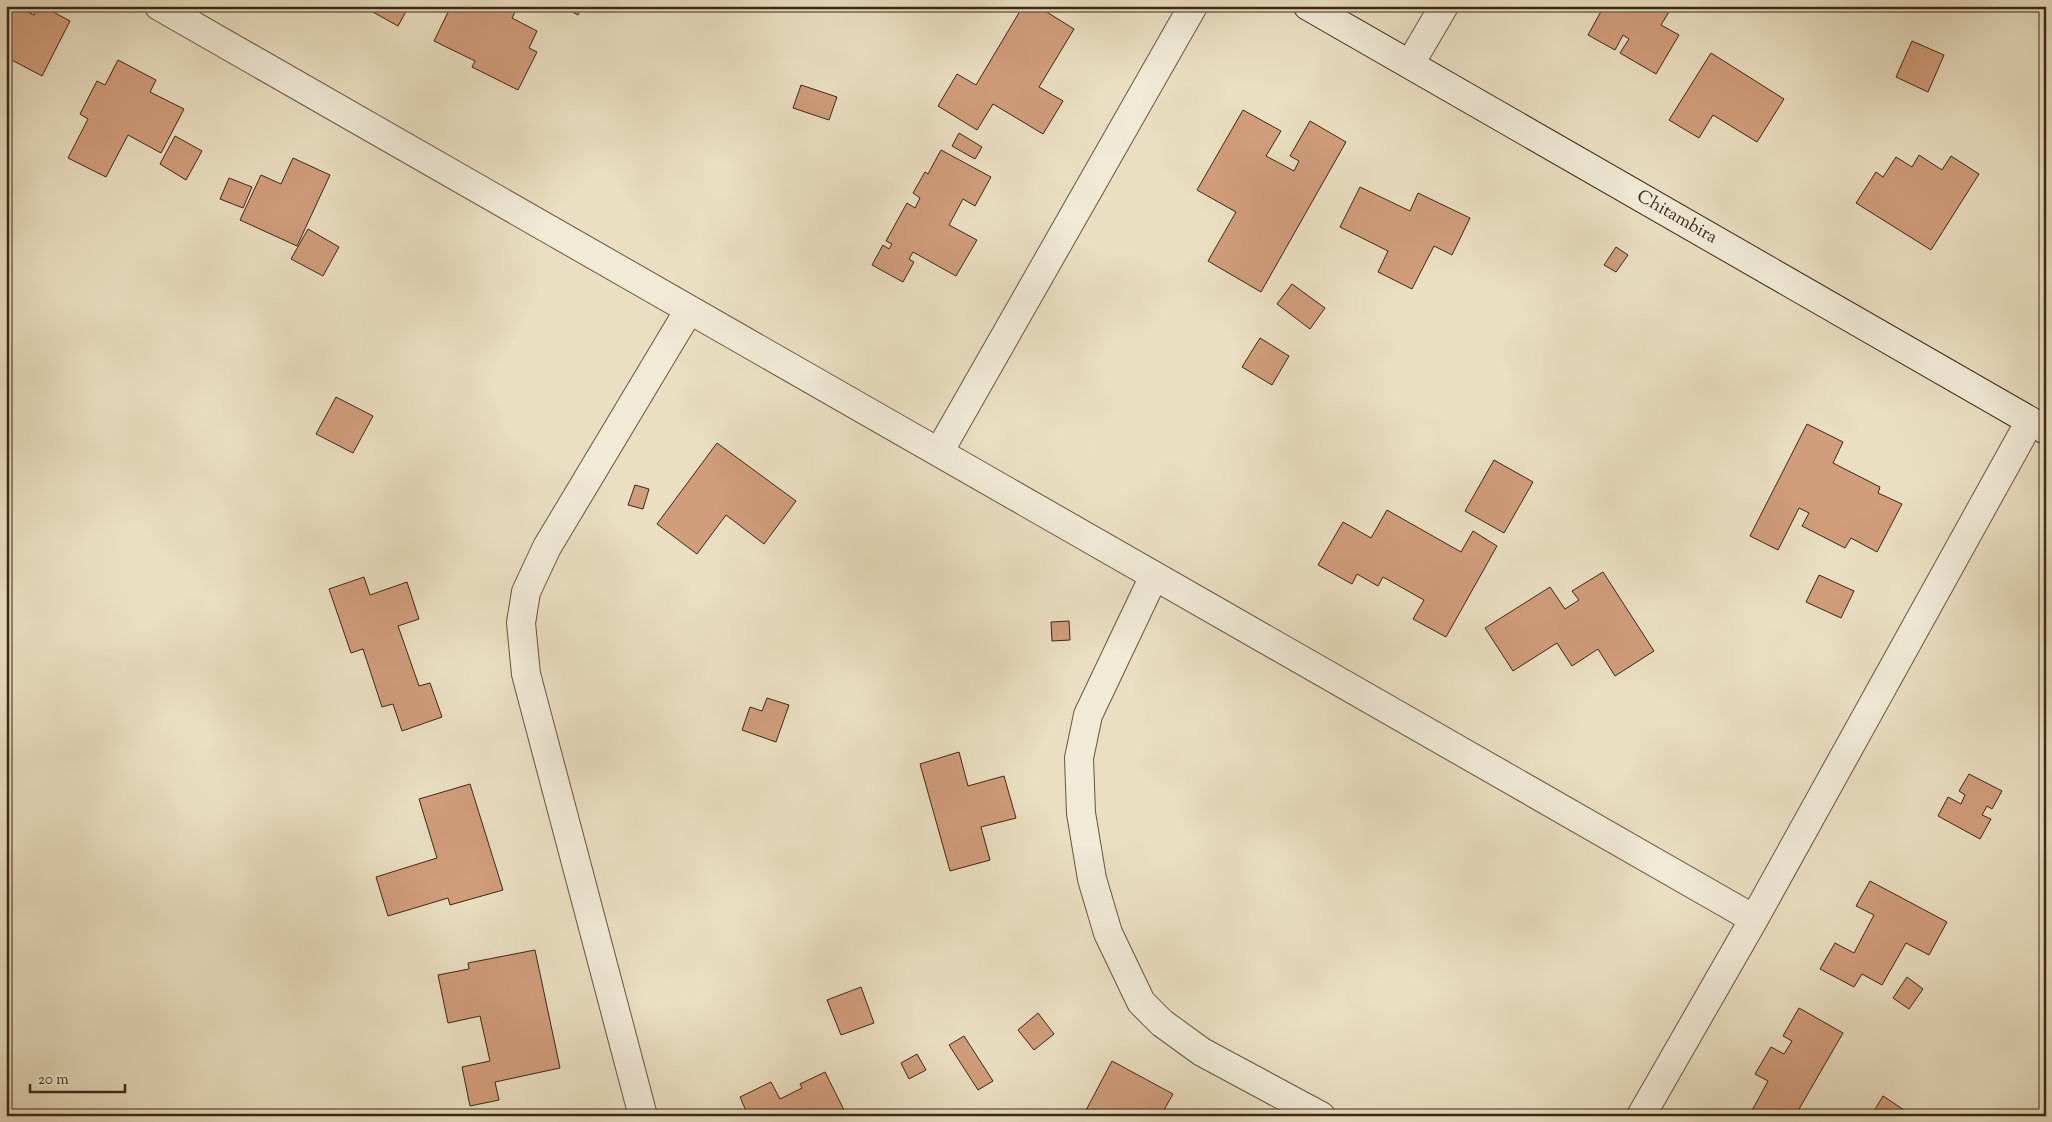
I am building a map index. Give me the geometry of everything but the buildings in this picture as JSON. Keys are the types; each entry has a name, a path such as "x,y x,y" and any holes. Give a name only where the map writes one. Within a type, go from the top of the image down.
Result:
{"street":[{"path":"159,6 1754,919"},
{"path":"939,452 1193,6"},
{"name":"Chitambira","path":"1308,6 2038,425"},
{"path":"1410,64 1444,6"},
{"path":"643,1116 526,674 521,623 526,592 547,547 689,310"},
{"path":"1641,1116 2038,425"},
{"path":"1154,576 1088,715 1079,758 1081,813 1092,879 1108,933 1141,1002 1162,1023 1202,1052 1321,1116"}]}
